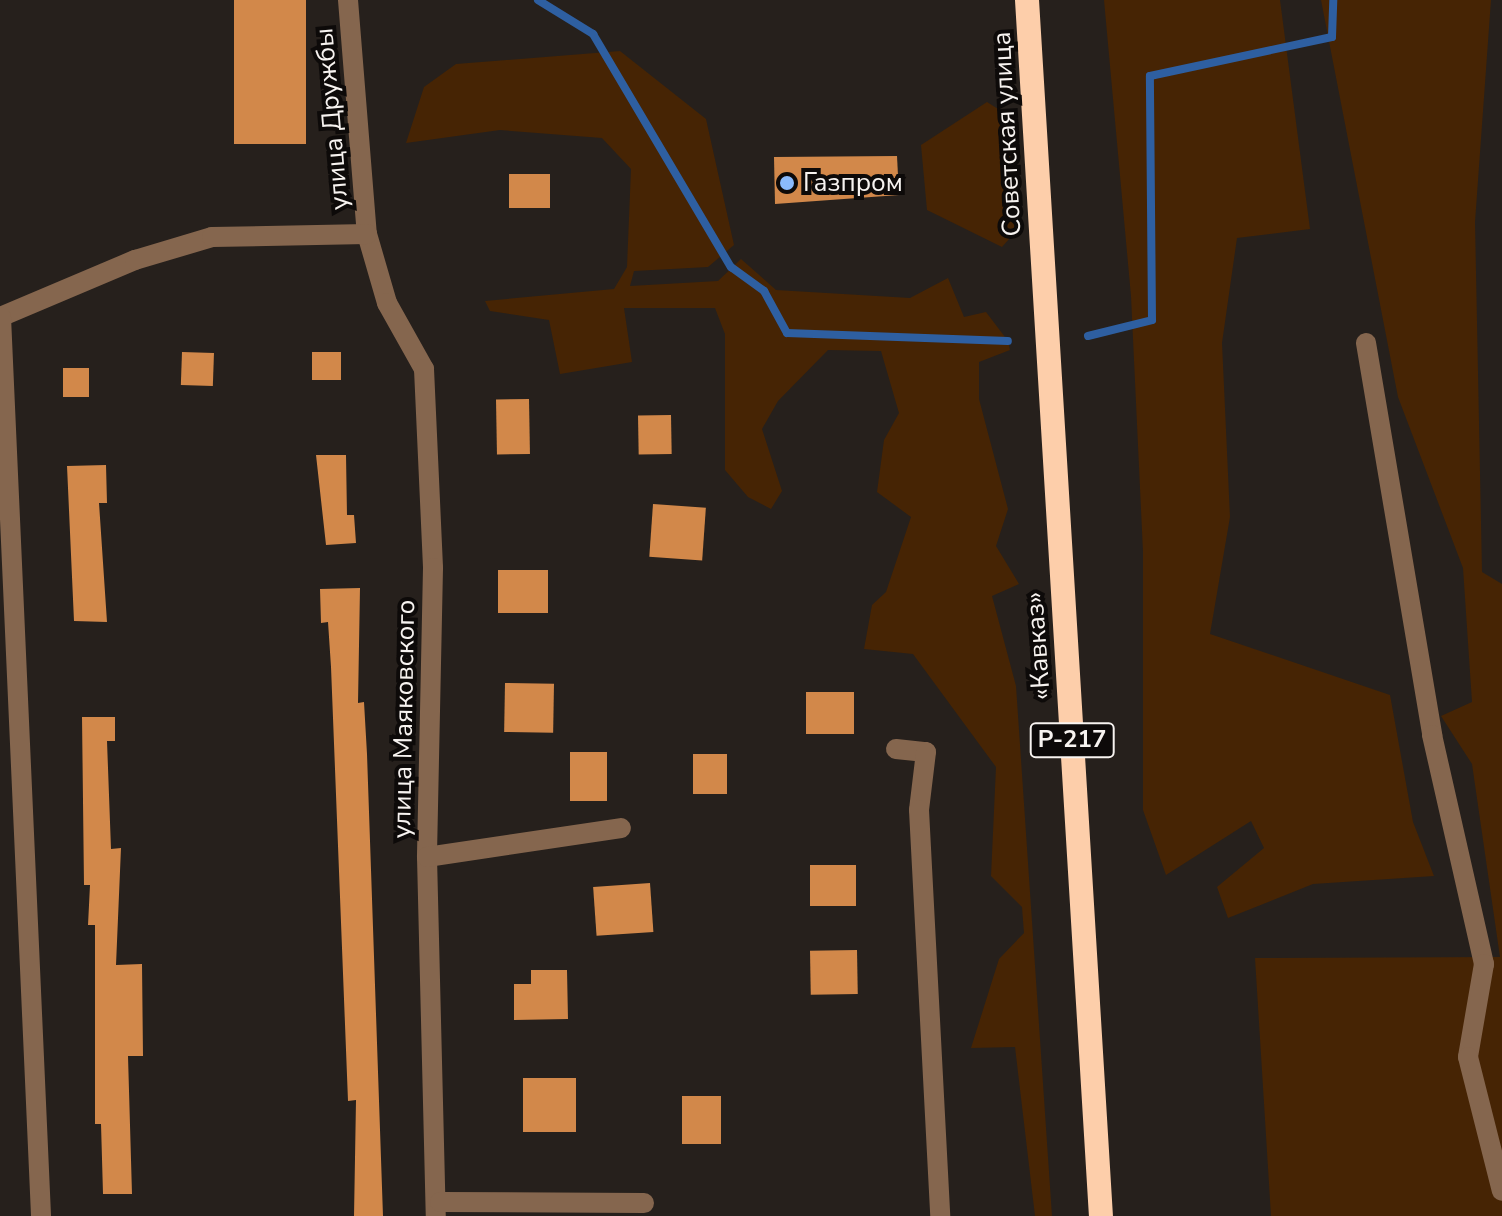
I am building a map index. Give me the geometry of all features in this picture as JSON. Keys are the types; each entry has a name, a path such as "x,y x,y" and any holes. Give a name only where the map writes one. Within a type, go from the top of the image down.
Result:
{"highway":[{"name":"Советская улица","path":"1027,0 1043,264"},
{"name":"«Кавказ»","path":"1043,264 1101,1216"}],"street":[{"name":"улица Дружбы","path":"348,0 367,234"},
{"path":"41,1216 0,317 122,265 212,237 367,234"},
{"name":"улица Маяковского","path":"367,234 387,303 424,369 433,568 427,857 438,1209"},
{"path":"1366,343 1432,735 1484,964 1468,1057 1502,1191"},
{"path":"896,749 926,752 919,810 940,1216"},
{"path":"427,857 621,828"},
{"path":"438,1209 644,1203"}],"shaded area":[{"path":"1104,0 1280,0 1310,229 1237,238 1222,343 1230,517 1210,634 1390,695 1413,822 1434,876 1313,884 1228,918 1217,887 1264,848 1251,821 1166,875 1143,810 1143,552 1131,296"},
{"path":"1321,0 1491,0 1475,222 1482,572 1502,584 1502,1216 1271,1216 1255,958 1500,957 1472,764 1441,716 1472,702 1463,568 1398,397"},
{"path":"620,51 706,119 734,245 708,267 634,271 630,286 718,281 741,259 776,290 910,298 948,278 964,317 986,312 1008,341 1010,350 979,362 979,399 1008,509 996,546 1019,584 992,596 1016,686 1052,1216 1035,1216 1015,1047 971,1048 999,959 1024,933 1022,907 991,876 996,767 913,654 864,649 872,605 886,592 911,517 877,492 884,440 899,413 881,351 828,350 778,401 762,429 782,491 771,509 748,497 725,470 725,334 715,308 624,308 632,362 560,374 549,320 490,311 485,301 614,289 627,267 631,169 602,138 500,130 406,143 424,87 456,64"},
{"path":"987,102 1006,114 1017,230 1002,247 927,210 921,145"}],"building":[{"path":"234,0 306,0 306,144 234,144"},
{"path":"897,156 899,195 775,204 774,157"},
{"path":"509,174 550,174 550,208 509,208"},
{"path":"182,352 214,353 213,386 181,385"},
{"path":"312,352 341,352 341,380 312,380"},
{"path":"63,368 89,368 89,397 63,397"},
{"path":"529,399 530,454 497,455 496,400"},
{"path":"671,415 672,454 639,455 638,416"},
{"path":"316,455 346,455 347,515 354,515 356,543 326,545"},
{"path":"106,465 107,503 99,503 107,622 74,621 67,466"},
{"path":"653,504 706,508 702,561 649,557"},
{"path":"498,570 548,570 548,613 498,613"},
{"path":"360,588 358,703 364,702 367,754 383,1216 354,1216 356,1100 348,1101 331,667 328,622 321,623 320,589"},
{"path":"505,683 554,684 553,733 504,732"},
{"path":"806,692 854,692 854,734 806,734"},
{"path":"82,717 115,717 115,741 107,741 111,849 121,848 116,965 142,964 143,1056 128,1056 132,1194 103,1194 101,1124 95,1124 95,925 88,925 90,885 84,885"},
{"path":"570,752 607,752 607,801 570,801"},
{"path":"693,754 727,754 727,794 693,794"},
{"path":"810,865 856,865 856,906 810,906"},
{"path":"650,883 653,932 597,936 593,887"},
{"path":"857,950 858,994 811,995 810,951"},
{"path":"531,970 567,970 568,1019 514,1020 514,984 531,984"},
{"path":"523,1078 576,1078 576,1132 523,1132"},
{"path":"682,1096 721,1096 721,1144 682,1144"}],"waterway":[{"path":"538,0 593,34 731,267 764,291 787,333 1008,341"},
{"path":"1088,336 1152,320 1150,76 1332,37 1333,0"}],"place":[{"name":"Газпром","path":"787,183"}]}
